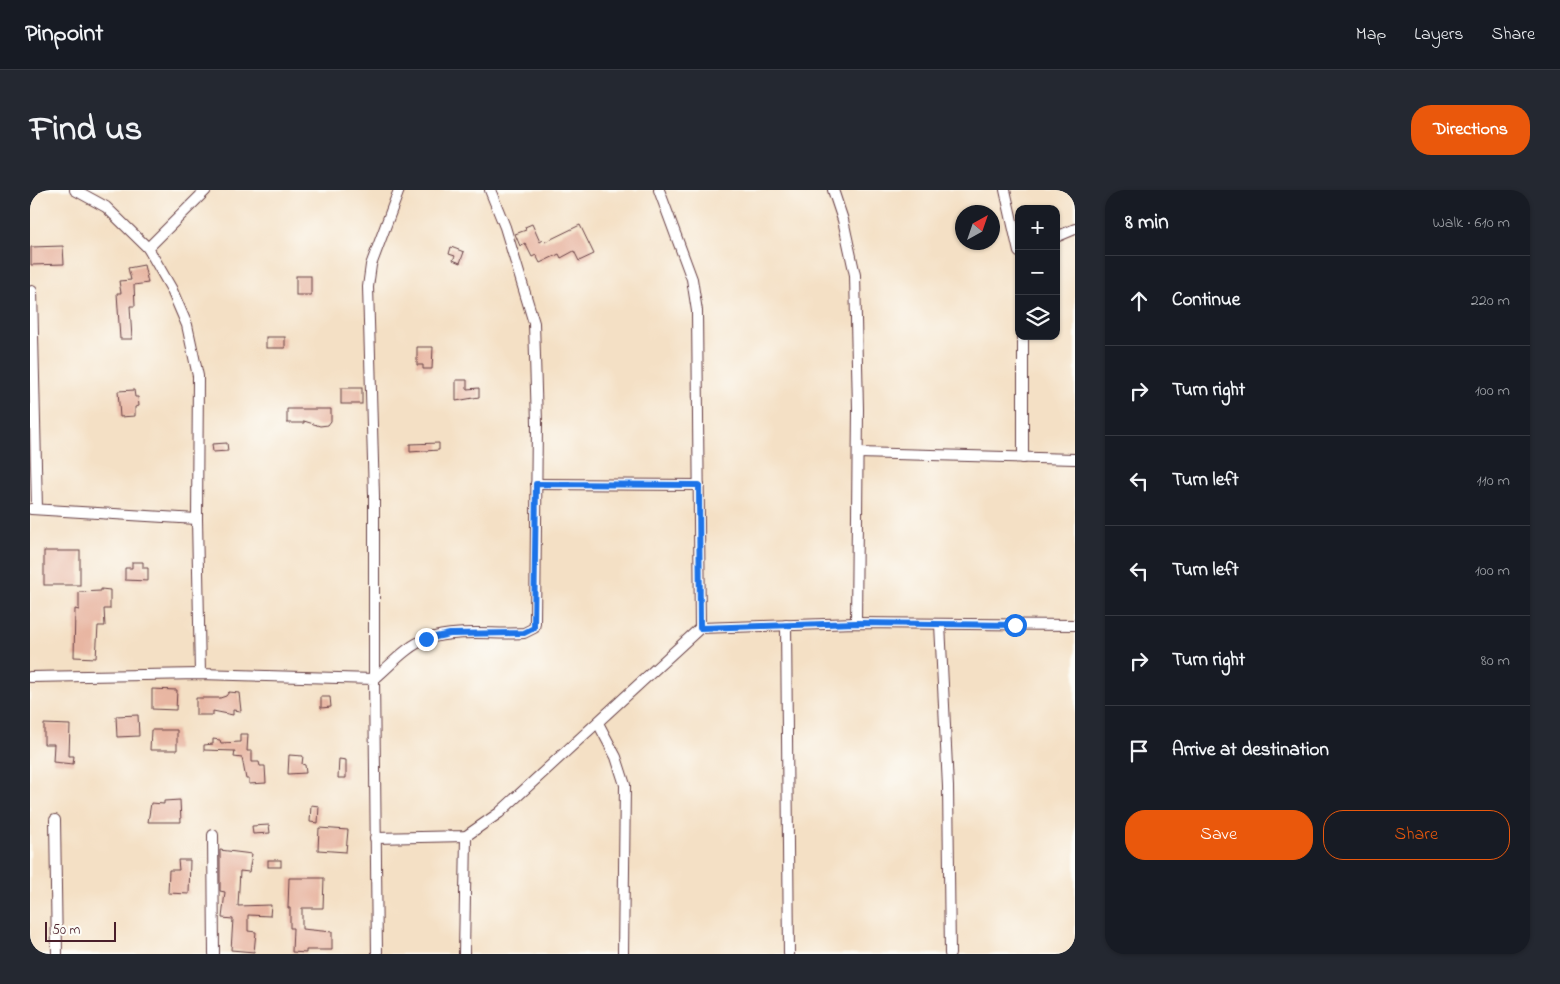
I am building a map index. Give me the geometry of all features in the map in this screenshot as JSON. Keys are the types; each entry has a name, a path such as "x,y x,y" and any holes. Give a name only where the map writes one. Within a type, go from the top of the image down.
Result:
{"street":[{"path":"75,190 106,207 148,248 171,288 188,325 198,376 197,519 200,674"},
{"path":"148,248 206,190"},
{"path":"377,954 374,486 368,287 372,265 399,190"},
{"path":"30,677 200,674 374,679 412,647 426,639 450,634 524,633 534,628 536,484 534,322 504,227 490,190"},
{"path":"659,190 692,279 697,311 700,628"},
{"path":"832,190 843,220 855,275 858,453 856,623"},
{"path":"1005,190 1019,250"},
{"path":"1060,236 1075,229"},
{"path":"32,291 33,509 197,519"},
{"path":"1023,340 1023,458"},
{"path":"858,453 1075,459"},
{"path":"536,484 699,485"},
{"path":"375,838 466,836 499,813 700,628 856,623 1075,625"},
{"path":"940,624 948,787 950,954"},
{"path":"786,625 789,954"},
{"path":"598,723 616,757 625,785 623,954"},
{"path":"55,820 57,954"},
{"path":"213,835 214,954"},
{"path":"464,954 466,836"}],"building":[{"path":"532,224 540,242 543,240 545,242 580,225 594,254 579,261 574,251 561,258 559,254 540,263 536,255 532,257 525,243 520,246 515,234 526,230 525,227"},
{"path":"63,246 64,264 31,265 31,247"},
{"path":"451,247 464,252 460,263 453,260 455,256 449,254"},
{"path":"144,265 148,283 134,285 135,306 130,306 132,339 120,339 117,293 121,293 119,281 131,280 128,268"},
{"path":"296,276 311,276 311,295 296,295"},
{"path":"266,337 285,337 285,348 266,348"},
{"path":"417,347 433,347 432,369 423,369 423,365 417,365"},
{"path":"456,380 467,380 467,389 479,388 479,397 456,401"},
{"path":"341,388 362,388 362,404 341,404"},
{"path":"134,390 135,397 138,397 139,406 135,407 135,416 120,417 118,391"},
{"path":"287,409 331,409 331,421 328,425 320,426 304,421 304,423 287,423"},
{"path":"227,443 228,451 213,452 212,444"},
{"path":"439,443 439,450 410,452 410,444"},
{"path":"44,551 80,551 80,585 44,585"},
{"path":"132,562 143,562 143,568 148,568 148,581 125,580 125,568 132,568"},
{"path":"101,589 110,590 110,609 104,609 105,626 98,626 96,658 74,657 75,609 79,610 79,592 101,591"},
{"path":"152,689 177,690 176,710 152,709"},
{"path":"229,692 239,693 241,711 233,710 233,715 213,711 213,715 196,715 196,698 220,698 226,696"},
{"path":"321,697 330,697 331,707 321,708"},
{"path":"138,715 139,736 117,737 116,716"},
{"path":"44,724 70,725 69,756 74,756 73,764 53,762 54,744 44,744"},
{"path":"151,730 177,730 177,750 150,750"},
{"path":"240,734 248,734 247,751 252,751 252,762 259,762 260,766 265,766 266,783 249,784 249,779 246,779 242,758 234,757 235,751 204,750 204,745 213,744 213,739 220,740 221,743 240,742"},
{"path":"289,755 303,756 302,764 305,765 306,773 288,774"},
{"path":"339,759 346,760 346,778 338,778"},
{"path":"180,800 181,822 148,822 151,803 164,804 164,801"},
{"path":"311,805 319,806 318,823 310,822"},
{"path":"269,825 270,833 253,834 252,826"},
{"path":"319,828 348,830 346,852 318,850"},
{"path":"220,850 252,854 249,872 240,871 238,906 271,905 270,916 248,915 248,931 256,932 254,952 231,950 233,919 222,918 225,892 220,891"},
{"path":"178,860 190,860 189,894 168,893 169,870 179,870"},
{"path":"268,860 281,860 281,867 268,867"},
{"path":"289,878 324,878 323,908 302,908 302,929 332,932 332,950 306,950 306,953 292,952 293,928 290,928 290,908 288,908"}],"route":[{"path":"426,639 450,634 524,633 534,628 536,484 699,485 700,628 856,623 1015,625"}]}
